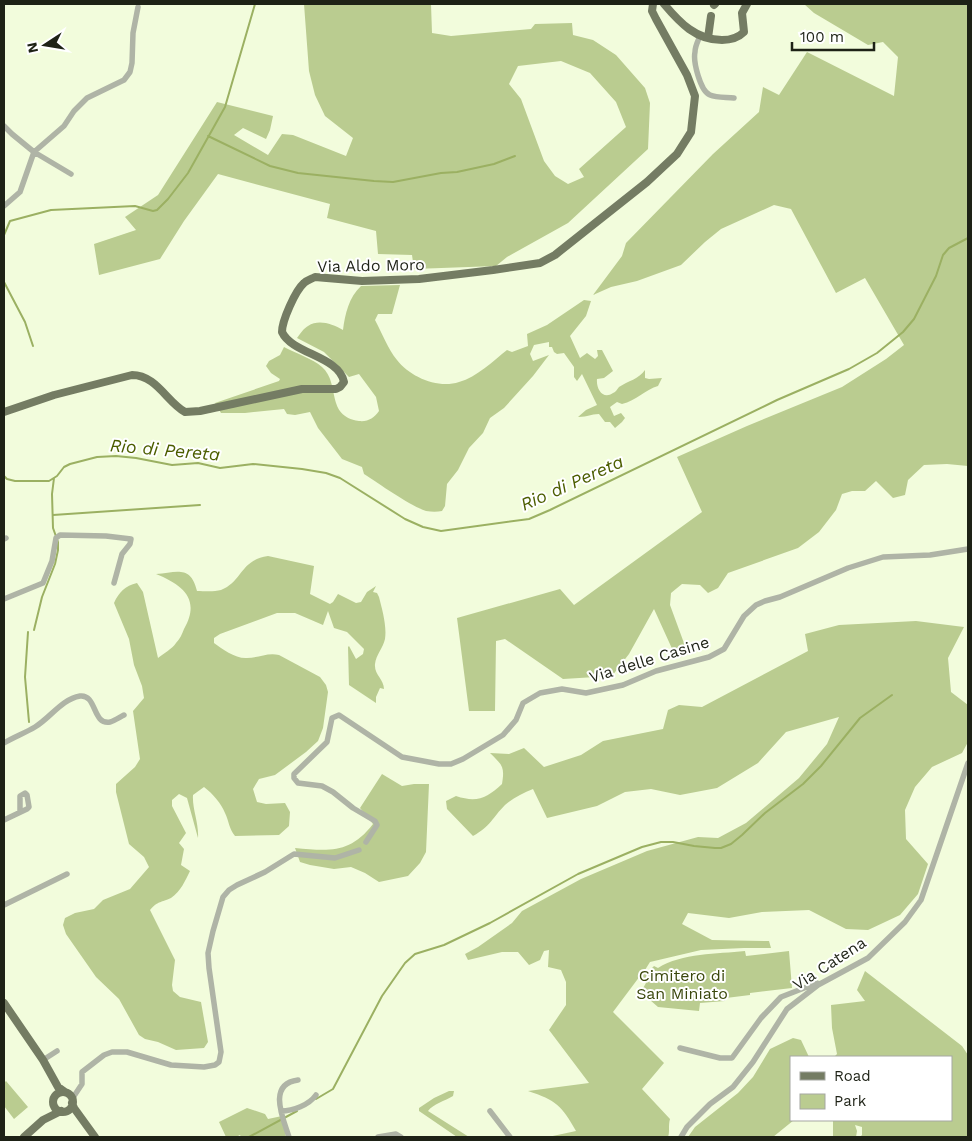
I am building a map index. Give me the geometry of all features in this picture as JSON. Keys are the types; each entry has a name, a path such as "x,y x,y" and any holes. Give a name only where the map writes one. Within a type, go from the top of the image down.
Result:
{"main road":[{"name":"Via Aldo Moro","path":"4,412 54,395 132,375 150,380 185,412 200,411 302,389 336,389 343,385 344,379 339,372 329,364 287,340 282,332 292,302 301,286 308,280 315,277 362,281 447,276 540,262 555,255 647,182 677,154 691,132 695,96 687,75 652,11 653,4"},
{"path":"664,4 683,25 700,36 730,40 741,35 745,29 742,17 744,5"},
{"path":"708,38 711,16"},
{"path":"4,1003 43,1060 58,1087 69,1097 74,1108 95,1137"},
{"path":"52,1077 54,1101 57,1110 85,1122"},
{"path":"43,1120 59,1093 69,1097"},
{"path":"24,1137 43,1120 70,1108 69,1097"}],"street":[{"path":"4,206 20,192 34,152 64,126 74,111 87,98 124,80 130,72 133,33 138,6"},
{"path":"700,36 694,52 696,65 705,92 710,95 734,98"},
{"path":"4,126 34,152 71,174"},
{"path":"4,599 44,583 52,561 56,538 60,535 106,536 131,539 130,544 122,554 114,583"},
{"name":"Via delle Casine","path":"366,842 377,825 375,821 322,786 298,783 294,778 294,774 328,742 332,718 335,715 339,715 402,757 439,764 450,764 463,759 504,736 516,720 523,703 540,693 562,689 586,693 624,685 656,671 709,657 724,649 744,616 756,605 780,597 848,568 883,558 937,554 968,549"},
{"path":"4,743 36,726 60,706 82,696 92,701 96,713 104,721 110,722 124,715"},
{"name":"Via Catena","path":"681,1137 710,1104 733,1087 753,1062 786,1009 829,979 868,958 905,922 921,900 968,763"},
{"path":"4,820 20,812"},
{"path":"69,1097 82,1084 82,1072 104,1055 112,1052 127,1052 171,1065 204,1067 215,1065 219,1062 221,1052 208,953 223,898 229,890 237,885 265,872 294,854 334,858 359,850"},
{"path":"4,904 67,874"},
{"path":"680,1048 720,1058 732,1058 761,1018 780,997 829,979"},
{"path":"43,1060 57,1051"},
{"path":"288,1137 279,1097 280,1090 289,1081 298,1080"},
{"path":"283,1116 313,1099 316,1095"},
{"path":"490,1111 510,1137"},
{"path":"378,1137 396,1134 401,1137"}],"green space":[{"path":"304,4 431,4 432,33 451,36 531,29 535,24 572,23 573,35 593,40 616,55 645,88 650,103 648,149 568,223 507,257 496,266 414,269 412,255 378,254 376,231 327,218 330,204 218,174 184,221 160,259 99,275 94,244 136,230 125,217 158,195 217,102 273,116 266,139 243,128 234,135 268,155 282,134 293,135 346,156 353,138 325,116 315,95 309,71","holes":["561,61 590,73 616,102 626,127 579,169 584,177 568,184 555,176 544,161 521,99 509,84 518,66"]},
{"path":"804,4 968,4 968,466 947,464 924,465 908,480 905,495 893,498 876,481 865,491 852,491 842,494 836,510 819,532 798,548 728,573 718,588 708,593 700,585 682,584 671,593 670,605 688,654 679,658 674,653 654,609 629,654 612,676 563,679 505,639 496,641 495,711 469,711 457,618 560,589 574,605 702,512 677,457 842,387 904,345 865,278 836,293 791,209 774,205 721,229 681,265 637,281 611,287 593,295 622,256 626,243 713,154 759,112 763,87 779,95 807,52 894,96 898,57 883,42 868,45 814,13"},
{"path":"400,285 392,314 378,314 375,320 397,360 409,372 425,380 434,383 451,384 466,380 507,350 512,352 528,346 527,334 547,325 584,300 591,301 586,316 570,336 580,358 587,353 595,359 598,356 597,350 602,350 613,371 604,378 597,379 599,390 603,394 609,395 614,393 619,387 637,378 645,370 645,378 662,378 658,386 627,402 622,404 617,402 610,407 614,416 621,413 625,418 615,428 610,422 605,422 599,414 578,417 586,410 597,405 582,374 577,381 574,377 574,367 564,353 557,354 554,352 552,347 549,347 549,342 534,345 530,354 533,361 549,355 504,408 490,418 483,433 469,448 458,470 447,484 445,506 442,511 438,512 426,511 412,504 364,474 362,467 342,459 318,428 310,412 295,415 287,414 284,409 245,413 221,413 215,403 279,381 280,379 271,373 266,366 269,361 280,355 284,347 322,367 328,374 337,406 348,418 365,421 373,418 379,411 376,397 359,374 349,377 324,352 297,338 307,327 317,323 330,324 343,330 348,306 353,295 361,286"},
{"path":"268,556 314,566 310,594 330,604 338,594 356,603 361,602 367,592 376,586 373,592 377,593 379,597 384,618 385,639 375,668 384,689 380,688 376,697 376,703 349,685 348,647 356,659 363,654 364,649 347,632 334,628 328,611 323,625 295,613 277,613 220,634 214,638 214,643 238,657 251,658 271,654 279,655 320,677 326,685 328,692 323,728 318,741 275,775 259,779 253,789 257,802 266,804 285,803 290,812 289,826 279,835 235,836 231,831 221,806 204,787 193,795 198,838 187,798 179,794 172,800 172,806 186,833 179,843 184,849 181,865 190,871 182,886 171,898 158,903 150,910 175,960 173,991 180,997 201,1002 208,1042 204,1048 176,1050 139,1035 119,999 96,977 66,934 63,925 65,918 75,913 94,909 103,900 130,889 149,867 144,857 129,844 116,792 116,784 135,767 140,759 133,711 144,698 142,686 134,665 129,639 114,603 123,590 137,583 143,592 158,658 179,640 191,609 187,594 181,588 156,574 182,572 191,577 197,591 218,591 234,581 252,562"},
{"name":"Cimitero di San Miniato","path":"916,621 964,627 948,658 951,692 968,705 968,742 962,753 932,767 915,787 905,810 906,839 928,864 918,894 900,915 868,930 846,929 809,910 762,912 729,918 688,913 682,924 712,940 769,941 771,948 701,950 650,962 645,970 649,971 654,966 658,968 678,959 700,955 745,951 746,956 789,951 792,988 750,993 750,995 726,998 725,1001 700,1003 699,1011 658,1007 650,1000 650,995 643,993 642,990 646,983 642,981 640,976 613,1012 664,1063 642,1089 670,1119 668,1137 548,1137 576,1131 567,1115 557,1105 528,1091 589,1083 549,1030 566,1005 566,982 561,970 548,967 549,950 544,951 540,960 529,965 518,952 502,952 468,960 465,954 512,923 522,911 581,879 647,851 698,837 718,838 746,823 799,778 827,744 839,717 786,732 758,763 717,788 680,795 651,789 625,792 597,806 547,818 533,789 508,802 488,825 473,836 447,809 446,801 456,796 470,799 481,798 502,784 502,766 490,753 509,754 524,748 544,767 581,755 603,741 663,729 668,710 679,705 702,707 808,651 805,634 839,625"},
{"path":"382,774 402,786 429,784 426,852 420,863 408,876 379,882 351,867 334,869 300,862 295,848 329,850 347,846 364,834 373,824 360,808"},
{"path":"865,971 962,1046 968,1055 968,1137 860,1137 862,1135 862,1127 855,1125 856,1137 833,1137 833,1121 952,1121 952,1056 835,1056 837,1054 832,1028 831,1005 865,1001 857,990"},
{"path":"793,1038 801,1040 809,1056 790,1056 790,1121 793,1121 773,1137 688,1137 695,1127 738,1093 753,1077 770,1049"},
{"path":"6,1081 28,1107 14,1119 4,1106 4,1083"},
{"path":"449,1091 454,1091 453,1096 436,1104 428,1111 469,1137 457,1137 419,1111 419,1108 434,1098"},
{"path":"247,1108 265,1114 268,1119 282,1116 286,1137 241,1137 240,1135 226,1137 219,1122"}],"waterway":[{"path":"4,235 10,221 51,210 135,206 153,211 157,210 188,173 225,107 255,4"},
{"path":"208,136 270,166 298,173 374,181 393,182 457,172 494,164 515,156"},
{"name":"Rio di Pereta","path":"4,476 15,481 49,481 70,464 97,457 116,456 172,465 198,463 220,468 253,464 326,473 340,478 405,519 423,527 441,531 529,519 777,400 849,369 877,353 903,332 914,319 936,276 943,255 949,248 968,238"},
{"path":"4,282 25,322 33,346"},
{"path":"34,630 42,597 55,564 58,550 58,542 53,528 52,494 54,478"},
{"path":"53,515 200,505"},
{"path":"28,632 25,677 29,722"},
{"path":"316,1099 333,1089 382,996 405,963 415,954 444,945 490,923 578,874 642,847 661,842 715,848 731,844 765,813 803,784 821,766 860,718 892,695"},
{"path":"249,1137 297,1111"}]}
